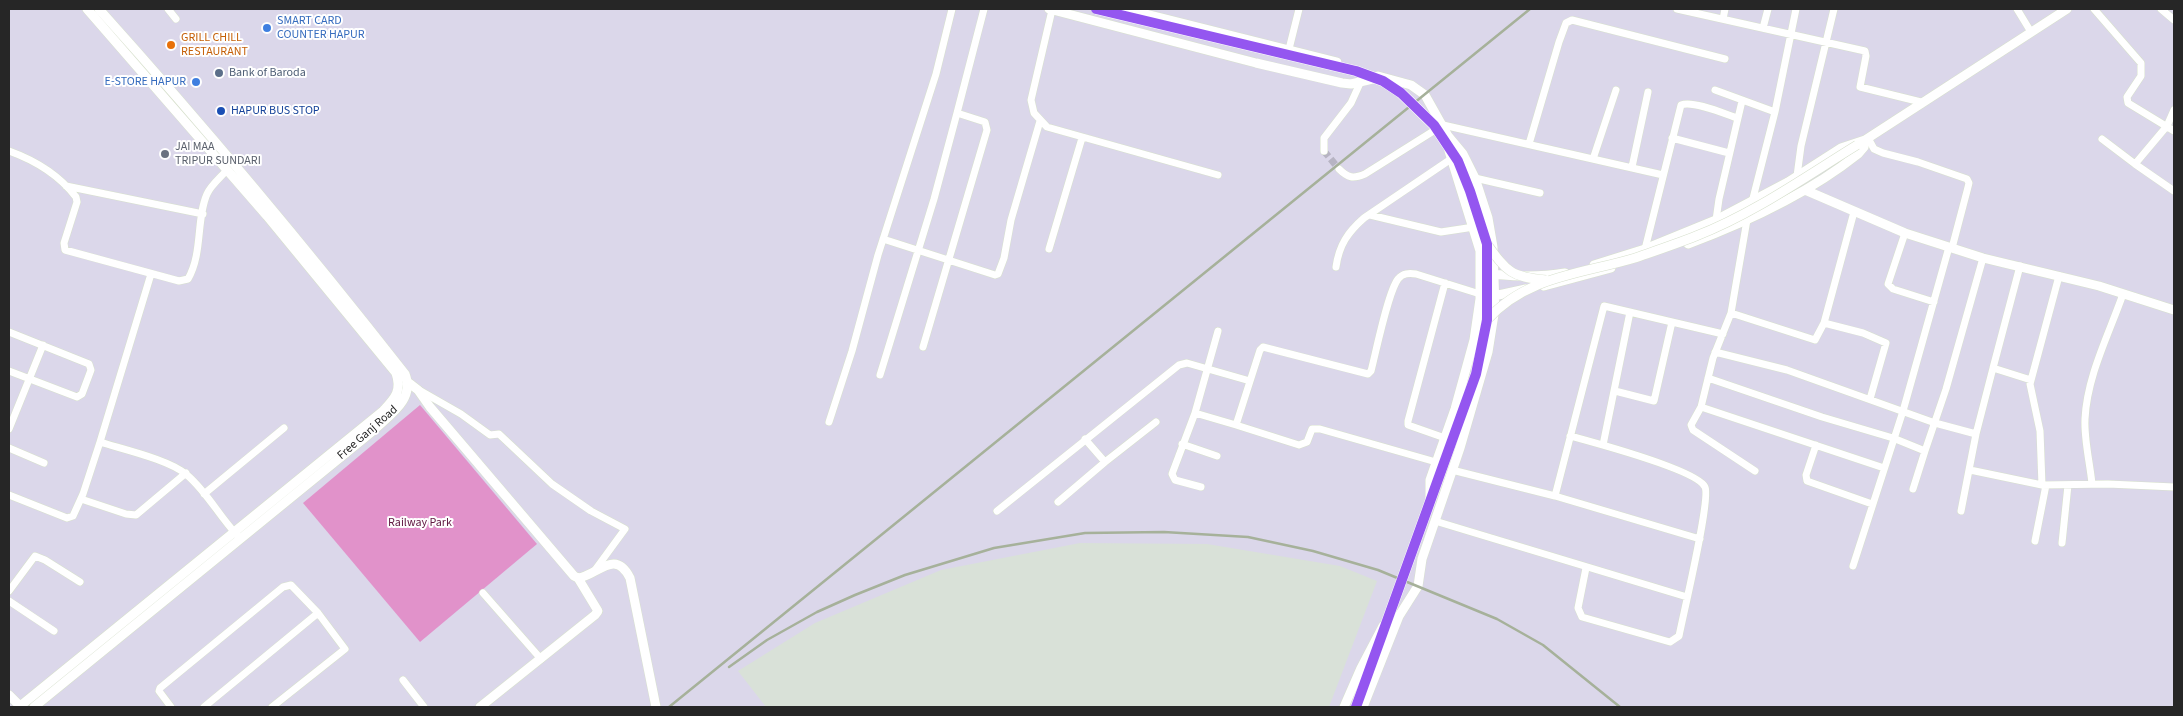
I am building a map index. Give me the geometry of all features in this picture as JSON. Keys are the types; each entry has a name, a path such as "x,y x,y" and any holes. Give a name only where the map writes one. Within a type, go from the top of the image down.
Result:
{"main road":[{"path":"1096,9 1356,71 1383,81 1412,102 1434,125 1458,161 1480,218 1487,244 1488,320 1476,374 1356,707"}],"street":[{"path":"87,9 227,170 396,373 400,386 392,401 383,411 275,505"},
{"path":"99,9 159,76 328,276 405,374 409,383 461,414 490,436 499,434 552,484 591,511 625,529 595,570"},
{"path":"168,9 176,19"},
{"path":"830,422 883,239 936,74 952,9"},
{"path":"880,375 918,251 984,9"},
{"path":"1218,175 1082,138 1047,126 1040,121 1031,106 1031,100 1051,9 1256,63 1342,83 1380,77"},
{"path":"1126,9 1289,49 1360,68 1380,77 1396,79 1412,85 1425,95 1444,125 1448,136 1451,159 1480,251 1480,296 1474,340 1428,488 1436,520"},
{"path":"1289,49 1299,9"},
{"path":"1678,9 1865,52 1866,56 1859,85 1862,88 1921,102"},
{"path":"1723,19 1725,9"},
{"path":"1763,28 1768,9"},
{"path":"1752,202 1775,112 1796,9"},
{"path":"1797,176 1801,146 1834,9"},
{"path":"2017,9 2031,32"},
{"path":"1488,320 1495,311 1521,293 1546,280 1635,258 1696,236 1736,217 1863,141 2067,9"},
{"path":"2094,9 2141,63 2141,76 2127,97 2128,103 2174,131"},
{"path":"2161,9 2174,20"},
{"path":"1529,144 1559,42 1566,23 1572,20 1725,59"},
{"path":"1324,151 1324,138 1351,103 1361,81"},
{"path":"1593,159 1616,90"},
{"path":"1714,90 1775,112"},
{"path":"1632,167 1648,92"},
{"path":"1716,220 1729,153 1742,101"},
{"path":"1645,249 1678,110 1683,103 1737,118"},
{"path":"2135,164 2167,126 2174,110"},
{"path":"923,347 940,285 950,262 987,130 985,122 957,113"},
{"path":"883,239 995,275 1000,271 1011,220 1040,121"},
{"path":"1339,169 1347,177 1354,179 1444,125 1662,174"},
{"path":"1363,707 1399,616 1418,586 1422,559 1452,470 1488,352 1494,312 1493,247 1488,218 1476,178 1463,154 1448,136"},
{"path":"1049,249 1082,138"},
{"path":"1672,138 1729,153"},
{"path":"2102,138 2174,192"},
{"path":"1480,273 1513,277 1551,275 1575,271 1645,249 1716,220 1752,202 1841,148 1863,141"},
{"path":"1236,425 1260,350 1267,346 1368,374 1371,371 1397,281 1408,273 1445,283 1480,296 1494,296 1570,280 1653,256 1747,220 1805,190 1858,154 1864,147 1863,141"},
{"path":"1853,566 1903,411 1967,191 1968,181 1963,177 1918,162 1883,153 1863,141"},
{"path":"9,151 38,164 65,185 76,197 77,202 64,243 65,250 178,281 188,279 198,250 207,194 227,170"},
{"path":"1336,267 1338,255 1347,235 1370,215 1451,159"},
{"path":"1476,178 1540,193"},
{"path":"65,185 203,214"},
{"path":"1805,190 1905,234 1984,258 2173,307"},
{"path":"1730,313 1815,340 1824,323 1854,212"},
{"path":"1370,215 1441,232 1474,227"},
{"path":"1747,220 1730,313 1715,352 1701,407 1691,425 1693,430 1755,471"},
{"path":"1905,234 1888,284 1894,289 1934,302"},
{"path":"1487,244 1513,274 1546,280"},
{"path":"1913,489 1935,423 1984,258"},
{"path":"1961,512 1976,434 2020,266"},
{"path":"9,495 67,518 73,516 81,499 100,442 151,274"},
{"path":"2035,541 2044,485 2040,430 2030,389 2059,276"},
{"path":"1445,283 1408,421 1408,426 1416,430 1445,438"},
{"path":"2092,484 2086,432 2086,410 2090,385 2123,294"},
{"path":"1555,496 1602,308 1606,306 1723,334"},
{"path":"1603,446 1630,312"},
{"path":"1615,391 1654,401 1672,322"},
{"path":"1824,323 1856,331 1886,343 1870,399"},
{"path":"1201,487 1175,480 1172,477 1173,468 1194,412 1218,331"},
{"path":"9,332 89,364 91,370 82,394 77,397 9,371"},
{"path":"9,429 43,344"},
{"path":"1715,352 1787,370 1935,423 1976,434"},
{"path":"997,511 1179,365 1188,363 1250,381"},
{"path":"1993,368 2031,380"},
{"path":"1708,378 1822,417 1893,438 1925,451"},
{"name":"Free Ganj Road","path":"34,707 153,604 394,411 407,394 409,383"},
{"path":"418,390 430,407 574,576 578,578 598,611 480,707"},
{"path":"1701,407 1884,468"},
{"path":"1194,412 1299,445 1307,442 1312,429 1320,429 1436,462"},
{"path":"1058,502 1104,462 1156,422"},
{"path":"204,494 284,428"},
{"path":"1570,436 1674,468 1699,480 1705,486 1706,496 1700,539 1679,636 1670,642 1584,620 1578,608 1586,568"},
{"path":"1085,439 1104,462"},
{"path":"100,442 163,462 186,473 238,536"},
{"path":"1182,444 1217,456"},
{"path":"1816,445 1806,475 1807,480 1872,504"},
{"path":"9,448 44,463"},
{"path":"1452,470 1555,496 1700,539"},
{"path":"1970,470 2044,485 2092,484 2174,487"},
{"path":"81,499 131,515 136,514 186,473"},
{"path":"2062,543 2068,485"},
{"path":"1436,520 1586,568 1687,597"},
{"path":"9,591 35,556 45,560 80,582"},
{"path":"578,578 615,564 625,569 630,578 656,707"},
{"path":"171,707 160,694 160,688 283,587 291,584 318,613 345,649 272,707"},
{"path":"483,593 541,659"},
{"path":"9,601 54,631"},
{"path":"9,695 20,707 153,604"},
{"path":"204,707 318,613"},
{"path":"1344,707 1379,630 1391,619 1399,616"},
{"path":"403,680 424,707"}],"shaded area":[{"path":"1080,543 1207,544 1340,566 1377,581 1329,707 766,707 738,671 815,623 941,570"}],"green space":[{"name":"Railway Park","path":"420,405 537,544 420,642 303,503"}],"tunnel":[{"path":"1324,151 1339,169"}],"railway":[{"path":"669,707 1530,9"},
{"path":"729,667 767,640 817,612 905,575 994,548 1085,533 1164,532 1248,537 1313,551 1378,570 1497,619 1543,645 1620,707"}],"place":[{"name":"SMART CARD COUNTER HAPUR","path":"267,28"},
{"name":"GRILL CHILL RESTAURANT","path":"171,45"},
{"name":"Bank of Baroda","path":"219,73"},
{"name":"E-STORE HAPUR","path":"196,82"},
{"name":"HAPUR BUS STOP","path":"221,111"},
{"name":"JAI MAA TRIPUR SUNDARI","path":"165,154"}]}
